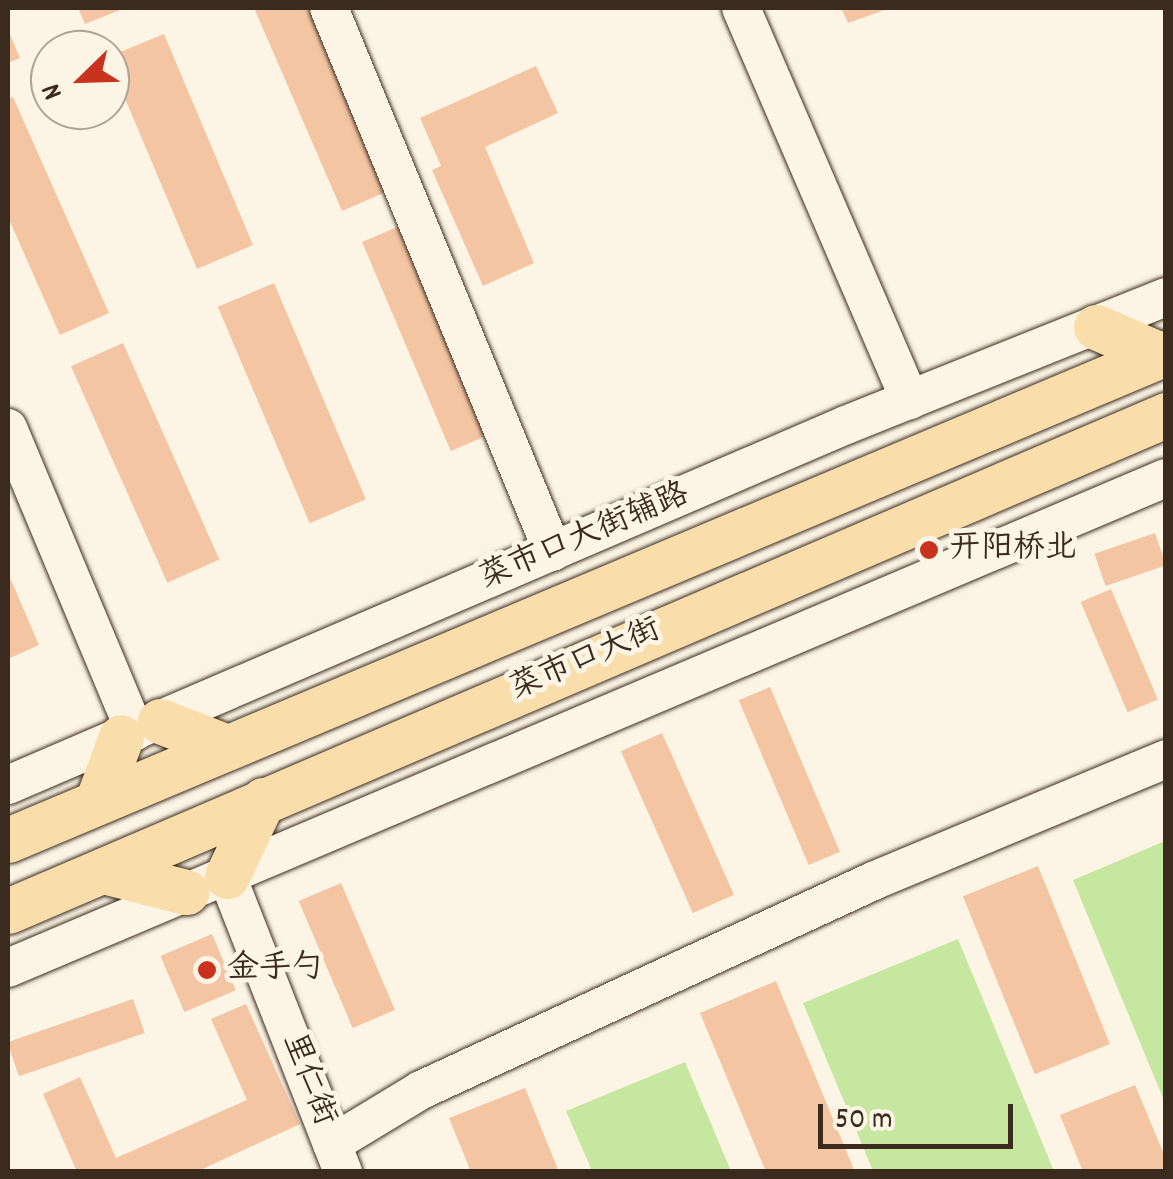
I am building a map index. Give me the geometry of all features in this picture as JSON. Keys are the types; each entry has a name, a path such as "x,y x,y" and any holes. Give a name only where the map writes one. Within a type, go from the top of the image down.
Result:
{"main road":[{"path":"1096,326 1163,354"},
{"name":"菜市口大街","path":"8,840 1163,354"},
{"name":"菜市口大街","path":"8,910 1166,415"},
{"path":"97,802 139,730 227,747"},
{"path":"103,871 206,884 263,800"}],"street":[{"path":"329,8 553,552"},
{"path":"742,8 910,400"},
{"name":"菜市口大街辅路","path":"8,784 910,400 1166,297"},
{"path":"8,428 139,730"},
{"path":"8,968 1166,478"},
{"path":"338,1158 421,1090 872,881 1166,759"},
{"name":"里仁街","path":"206,884 338,1158"}],"green space":[{"path":"1165,841 1165,1103 1073,880"},
{"path":"958,939 1054,1171 873,1171 803,1003"},
{"path":"685,1062 731,1171 592,1171 566,1111"}],"building":[{"path":"78,8 125,8 85,24"},
{"path":"254,8 314,8 395,188 342,211"},
{"path":"841,8 890,8 848,23"},
{"path":"8,30 20,58 8,63"},
{"path":"164,34 253,245 197,269 130,110 130,48"},
{"path":"536,66 558,113 485,147 534,263 483,286 432,170 441,166 420,118"},
{"path":"13,97 109,313 60,335 8,217 8,99"},
{"path":"409,222 498,431 451,451 362,242"},
{"path":"274,283 366,499 310,523 218,307"},
{"path":"123,343 219,560 167,583 71,366"},
{"path":"1155,533 1166,565 1106,586 1094,554"},
{"path":"8,573 39,645 8,659"},
{"path":"1111,589 1158,699 1128,712 1081,602"},
{"path":"770,687 840,852 809,865 739,700"},
{"path":"662,733 734,895 693,913 621,751"},
{"path":"1038,866 1110,1044 1035,1074 963,896"},
{"path":"341,883 395,1010 353,1028 299,901"},
{"path":"212,934 236,990 184,1012 160,956"},
{"path":"776,981 855,1172 766,1172 700,1013"},
{"path":"133,999 145,1033 19,1076 8,1042"},
{"path":"246,1004 300,1124 196,1172 77,1172 43,1094 80,1077 116,1158 247,1100 211,1019"},
{"path":"1135,1085 1166,1159 1166,1172 1083,1172 1060,1115"},
{"path":"525,1088 559,1172 471,1172 449,1118"}],"place":[{"name":"开阳桥北","path":"929,550"},
{"name":"金手勺","path":"207,970"}]}
